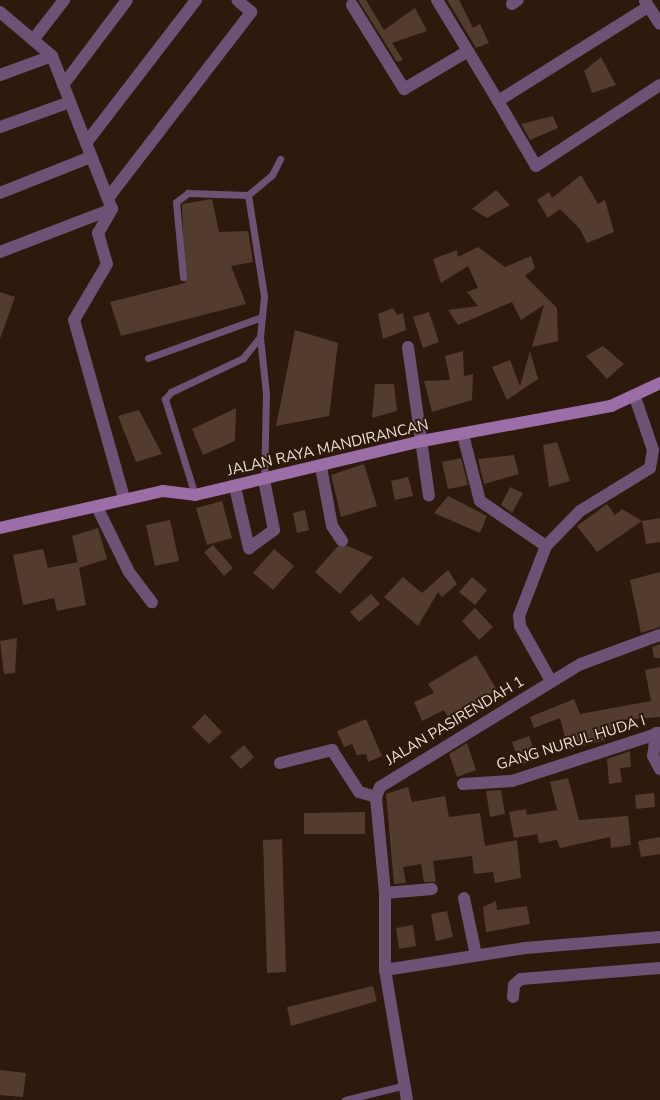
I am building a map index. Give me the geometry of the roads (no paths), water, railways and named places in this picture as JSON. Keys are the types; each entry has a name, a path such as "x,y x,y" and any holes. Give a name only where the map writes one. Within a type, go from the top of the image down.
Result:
{"street":[{"path":"33,40 64,0"},
{"path":"64,85 127,0"},
{"path":"86,143 196,0"},
{"path":"124,498 74,320 107,264 98,233 110,204 252,12 237,0"},
{"path":"437,0 536,166 660,85"},
{"path":"498,101 646,3 660,24"},
{"path":"352,5 404,88 468,51"},
{"path":"2,15 52,56 110,204"},
{"path":"0,75 52,56"},
{"path":"0,128 70,102"},
{"path":"0,193 91,157"},
{"path":"0,252 110,204"},
{"path":"408,347 429,496"},
{"name":"JALAN RAYA MANDIRANCAN","path":"0,528 97,507 124,498 163,491 195,495 235,487 422,441 463,435 577,412 635,397 660,382"},
{"path":"551,681 520,626 519,616 546,546 580,511 650,468 653,450 635,397"},
{"path":"463,435 480,501 546,546"},
{"path":"322,467 332,526 342,541"},
{"path":"235,487 249,548 274,530 264,480"},
{"path":"97,507 129,572 152,602"},
{"name":"JALAN PASIRENDAH 1","path":"376,797 390,779 551,681 611,650 660,634"},
{"path":"658,733 653,756 660,769"},
{"name":"GANG NURUL HUDA I","path":"463,784 512,781 658,733"},
{"path":"280,764 301,761 323,749 332,750 360,792 376,797 385,893 385,970 408,1100"},
{"path":"385,893 432,889"},
{"path":"464,898 476,955"},
{"path":"385,970 476,955 660,937"},
{"path":"513,997 514,985 521,979 660,968"}],"lane":[{"path":"183,277 176,202 188,193 248,195 272,174 280,159"},
{"path":"248,195 260,251 262,317 260,337 266,394 264,480"},
{"path":"148,358 262,317"},
{"path":"195,495 165,399 171,392 243,358 260,337"},
{"path":"345,1100 406,1085"}]}
